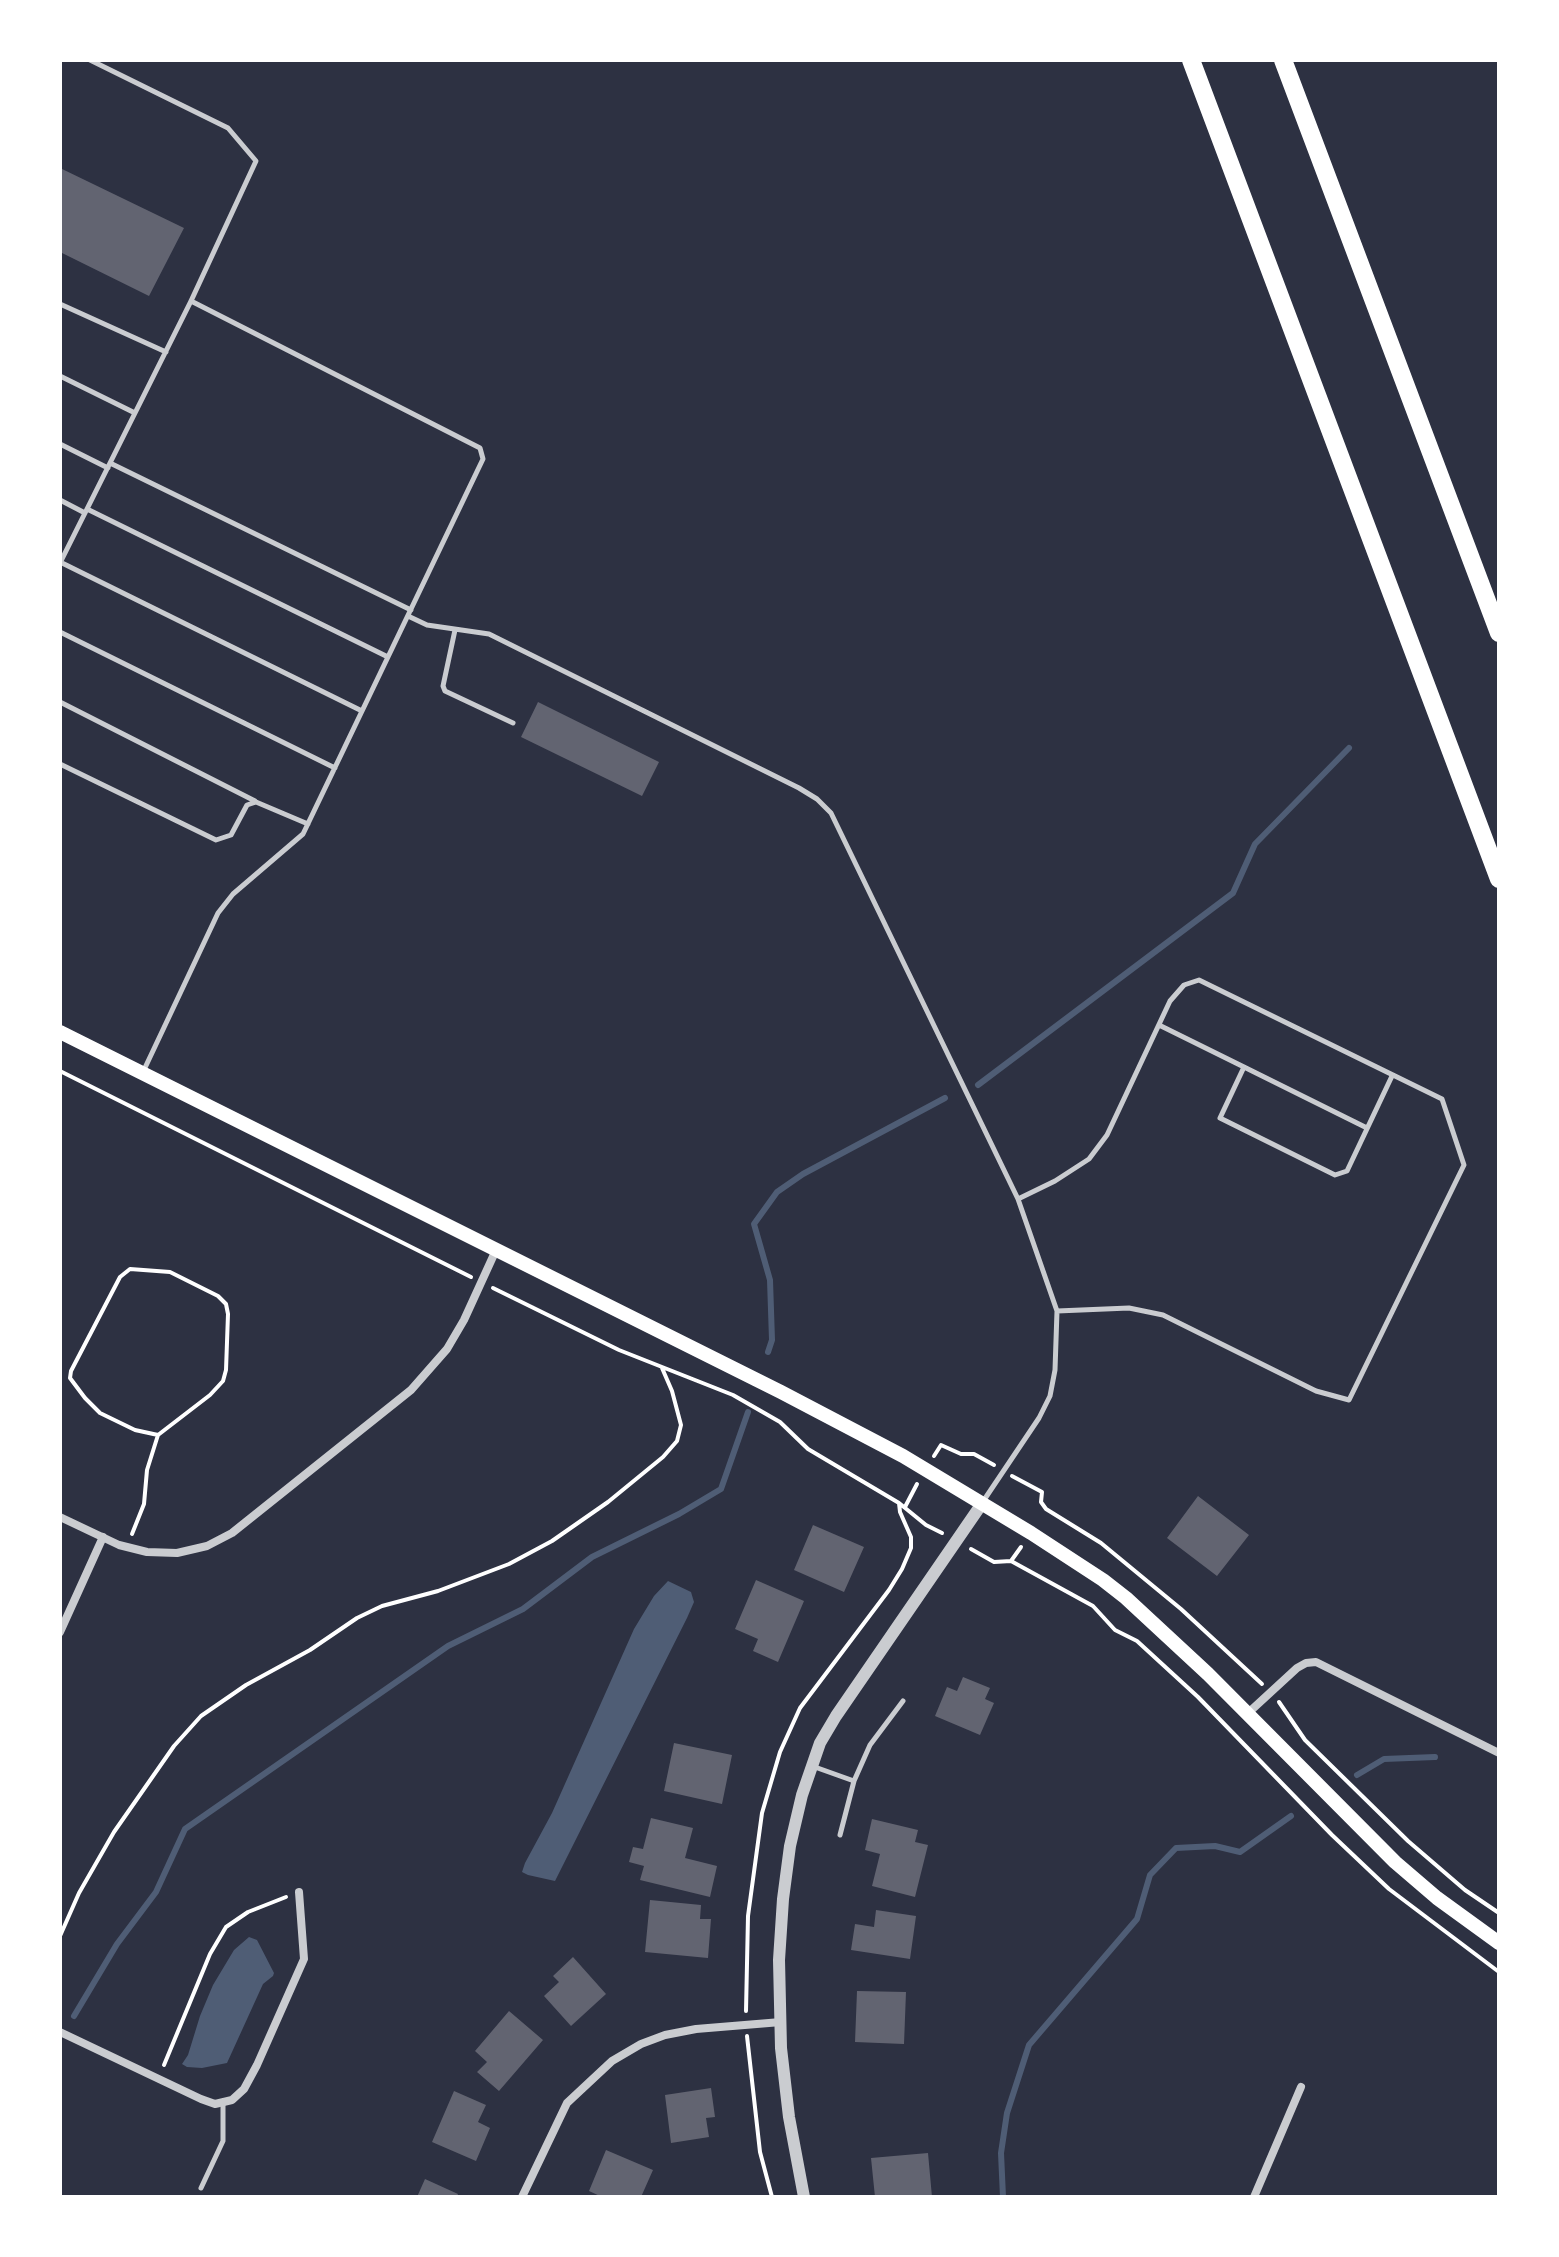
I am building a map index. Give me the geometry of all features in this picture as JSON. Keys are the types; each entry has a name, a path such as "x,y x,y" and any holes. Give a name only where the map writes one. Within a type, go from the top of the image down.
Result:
{"highway":[{"path":"1191,60 1499,879"},
{"path":"1283,60 1499,633"}],"main road":[{"path":"60,1032 903,1456 1031,1533 1126,1598 1395,1862 1437,1898 1499,1943"}],"street":[{"path":"60,1517 126,1547 147,1552 177,1553 207,1546 232,1533 411,1390 447,1349 496,1250"},
{"path":"804,2197 789,2117 781,2048 779,1960 790,1846 820,1743 981,1505"},
{"path":"60,1632 103,1537"},
{"path":"1247,1714 1297,1668 1316,1662 1499,1753"},
{"path":"60,2032 201,2099 223,2103 244,2089 304,1959 299,1892"},
{"path":"522,2197 567,2103 612,2061 641,2044 665,2035 781,2022"},
{"path":"1254,2197 1301,2087"}],"lane":[{"path":"90,60 228,128 256,161 191,301 60,562 362,711"},
{"path":"143,1073 218,913 233,894 303,834 483,459 480,448 191,301"},
{"path":"60,304 166,352"},
{"path":"60,376 135,413"},
{"path":"60,444 109,465 409,613 427,625 489,634 799,788 817,799 831,813 1018,1199 1057,1311 1055,1370 1050,1396 1039,1418 981,1505"},
{"path":"60,500 388,657"},
{"path":"455,630 443,686 445,691 513,723"},
{"path":"60,632 335,768"},
{"path":"60,702 256,802 308,824"},
{"path":"60,764 216,840 231,835 247,805 256,802"},
{"path":"1018,1199 1055,1181 1089,1159 1107,1135 1170,1001 1184,985 1199,980 1442,1099 1464,1165 1349,1400 1316,1391 1163,1315 1129,1308 1057,1311"},
{"path":"1159,1025 1367,1128"},
{"path":"1244,1067 1220,1118 1335,1175 1347,1171 1392,1076"},
{"path":"840,1835 854,1781 870,1745 903,1701"},
{"path":"811,1766 854,1781"},
{"path":"201,2188 223,2141 223,2103"}],"path":[{"path":"126,1547 144,1504 147,1470 158,1435 210,1395 223,1381 228,1314 226,1304 218,1296 170,1272 130,1269 120,1277 70,1378 100,1413 135,1430 158,1435"},
{"path":"60,1936 79,1893 114,1832 174,1746 201,1716 357,1618 382,1606 438,1591 494,1570 552,1541 608,1502 663,1457 677,1441 681,1425 662,1368"},
{"path":"772,2197 760,2152 747,2025 748,1916 762,1813 780,1752 800,1708 902,1569 911,1548 911,1537 899,1503 926,1525 994,1562 1011,1561 1093,1606 1115,1630 1137,1641 1198,1697 1389,1889 1499,1972"},
{"path":"158,2079 210,1954 226,1927 248,1912 299,1892"}],"water":[{"path":"668,1581 691,1592 694,1602 687,1618 555,1881 528,1875 522,1872 525,1863 552,1813 634,1629 654,1596"},
{"path":"249,1937 257,1940 273,1976 263,1984 227,2063 202,2068 187,2067 182,2064 213,1985 234,1950"}],"building":[{"path":"60,168 184,228 149,296 60,252"},
{"path":"538,702 659,762 642,796 521,737"},
{"path":"1198,1496 1249,1535 1217,1576 1167,1538"},
{"path":"813,1525 864,1547 844,1592 794,1570"},
{"path":"756,1580 804,1601 778,1662 753,1651 758,1639 735,1629"},
{"path":"963,1677 990,1688 985,1699 994,1703 980,1735 935,1716 947,1687 957,1691"},
{"path":"674,1743 732,1755 722,1804 664,1791"},
{"path":"651,1818 693,1828 685,1858 717,1866 710,1897 640,1880 644,1866 629,1862 633,1847 643,1849"},
{"path":"872,1819 918,1830 915,1842 928,1845 915,1897 872,1886 880,1854 865,1850"},
{"path":"650,1900 701,1905 700,1919 711,1919 708,1958 645,1952"},
{"path":"876,1910 916,1916 910,1959 851,1950 855,1924 874,1927"},
{"path":"573,1957 606,1994 571,2026 544,1996 559,1982 553,1976"},
{"path":"857,1991 906,1992 904,2044 855,2042"},
{"path":"509,2011 543,2040 499,2091 477,2072 487,2062 475,2051"},
{"path":"711,2088 715,2117 706,2118 709,2137 671,2143 665,2095"},
{"path":"454,2091 486,2105 478,2122 490,2128 476,2161 432,2142"},
{"path":"606,2150 653,2170 641,2197 602,2197 589,2191"},
{"path":"928,2153 932,2197 875,2197 871,2158"},
{"path":"425,2179 458,2194 457,2197 417,2197"}],"waterway":[{"path":"978,1085 1233,893 1255,844 1349,748"},
{"path":"768,1352 772,1340 770,1280 754,1224 777,1192 803,1174 945,1098"},
{"path":"74,2016 117,1944 156,1892 185,1829 448,1646 523,1609 592,1557 679,1514 721,1489 748,1412"},
{"path":"1357,1775 1384,1759 1435,1757"},
{"path":"1003,2197 1001,2153 1007,2113 1029,2045 1137,1919 1150,1875 1176,1848 1215,1846 1240,1852 1291,1816"}]}
